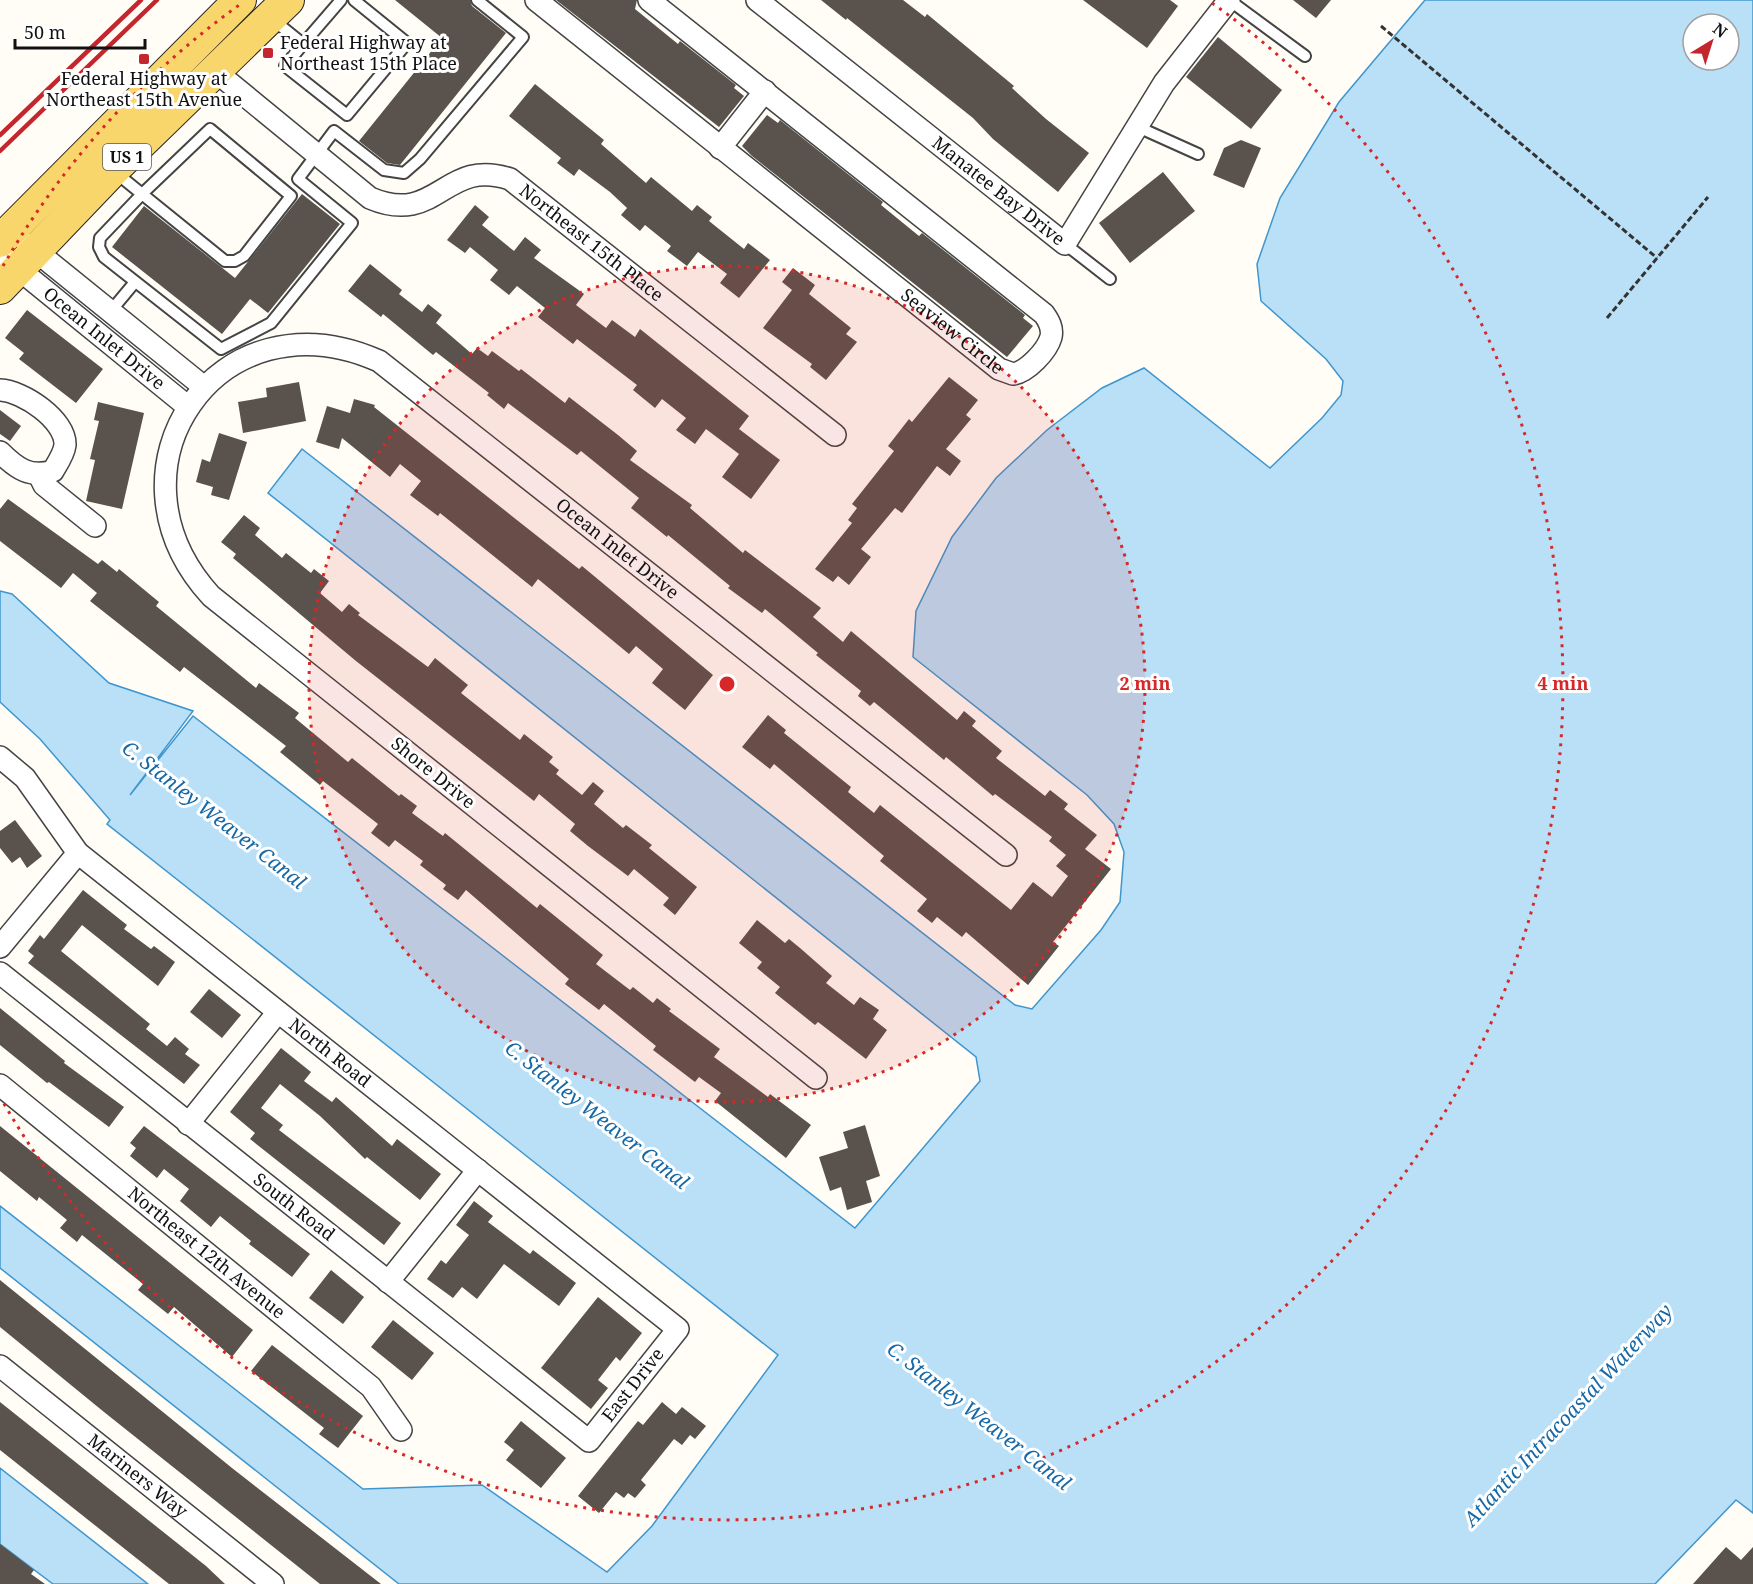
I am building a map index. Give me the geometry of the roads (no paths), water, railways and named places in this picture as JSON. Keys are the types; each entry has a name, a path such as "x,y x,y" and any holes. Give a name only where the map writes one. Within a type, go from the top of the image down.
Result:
{"main road":[{"name":"US 1","path":"10,255 240,0"},
{"name":"US 1","path":"10,255 113,170 215,71 268,6"}],"street":[{"name":"Seaview Circle","path":"536,0 999,369 1013,374 1028,368 1050,339 1052,330 1044,314 654,2"},
{"name":"Manatee Bay Drive","path":"757,0 1065,244 1164,84 1229,0"},
{"name":"Northeast 15th Place","path":"215,71 370,198 396,206 423,202 470,175 490,174 510,179 835,435"},
{"path":"720,148 765,91"},
{"name":"Ocean Inlet Drive","path":"10,255 110,312 204,387"},
{"name":"Ocean Inlet Drive","path":"10,255 188,406 204,387 239,361 285,345 333,345 357,351 379,361 1006,855"},
{"path":"0,390 22,396 44,410 61,430 65,445 53,471 39,476 25,472 0,453"},
{"name":"Shore Drive","path":"188,406 168,467 167,511 172,535 182,557 195,578 211,596 816,1078"},
{"path":"39,476 44,485 94,526"},
{"name":"North Road","path":"0,757 25,778 78,853 678,1329"},
{"path":"0,948 78,853"},
{"name":"South Road","path":"0,973 589,1441"},
{"path":"188,1124 278,1012"},
{"name":"Northeast 12th Avenue","path":"0,1085 371,1387 401,1430"},
{"path":"388,1282 478,1170"},
{"name":"East Drive","path":"589,1441 678,1329"},
{"name":"Mariners Way","path":"0,1366 273,1584"}],"lane":[{"path":"341,0 285,66 347,116"},
{"path":"113,170 225,261 244,256 291,196 298,179 316,154 407,43 354,0"},
{"path":"334,131 384,170 404,173 420,159 523,37 477,0"},
{"path":"1229,0 1305,56"},
{"path":"268,6 303,44"},
{"path":"1138,127 1198,154"},
{"path":"291,196 210,129 100,238 99,248 104,257 221,349 271,323 352,223 298,179"},
{"path":"1065,244 1110,279"},
{"path":"110,312 135,282"}],"water":[{"path":"1425,0 1753,0 1753,1513 1736,1500 1655,1584 399,1584 0,1268 0,1206 363,1489 482,1485 607,1572 652,1526 778,1355 107,824 110,820 40,739 0,702 0,591 12,594 109,683 193,711 130,795 193,716 855,1228 980,1081 976,1057 268,493 302,449 1015,1005 1032,1009 1101,930 1120,902 1124,852 1114,824 1087,795 913,657 916,611 952,537 996,478 1047,430 1102,388 1144,368 1270,468 1322,418 1341,395 1343,381 1326,359 1261,301 1257,264 1280,198 1339,102"},
{"path":"0,1468 148,1584 53,1584 0,1544"}],"railway":[{"path":"0,135 141,0"},
{"path":"0,151 157,0"}],"place":[{"name":"Federal Highway at Northeast 15th Place","path":"268,53"},
{"name":"Federal Highway at Northeast 15th Avenue","path":"144,59"}],"water label":[{"name":"C. Stanley Weaver Canal","path":"214,815"},
{"name":"C. Stanley Weaver Canal","path":"597,1115"},
{"name":"Atlantic Intracoastal Waterway","path":"1568,1415"},
{"name":"C. Stanley Weaver Canal","path":"979,1416"}]}
